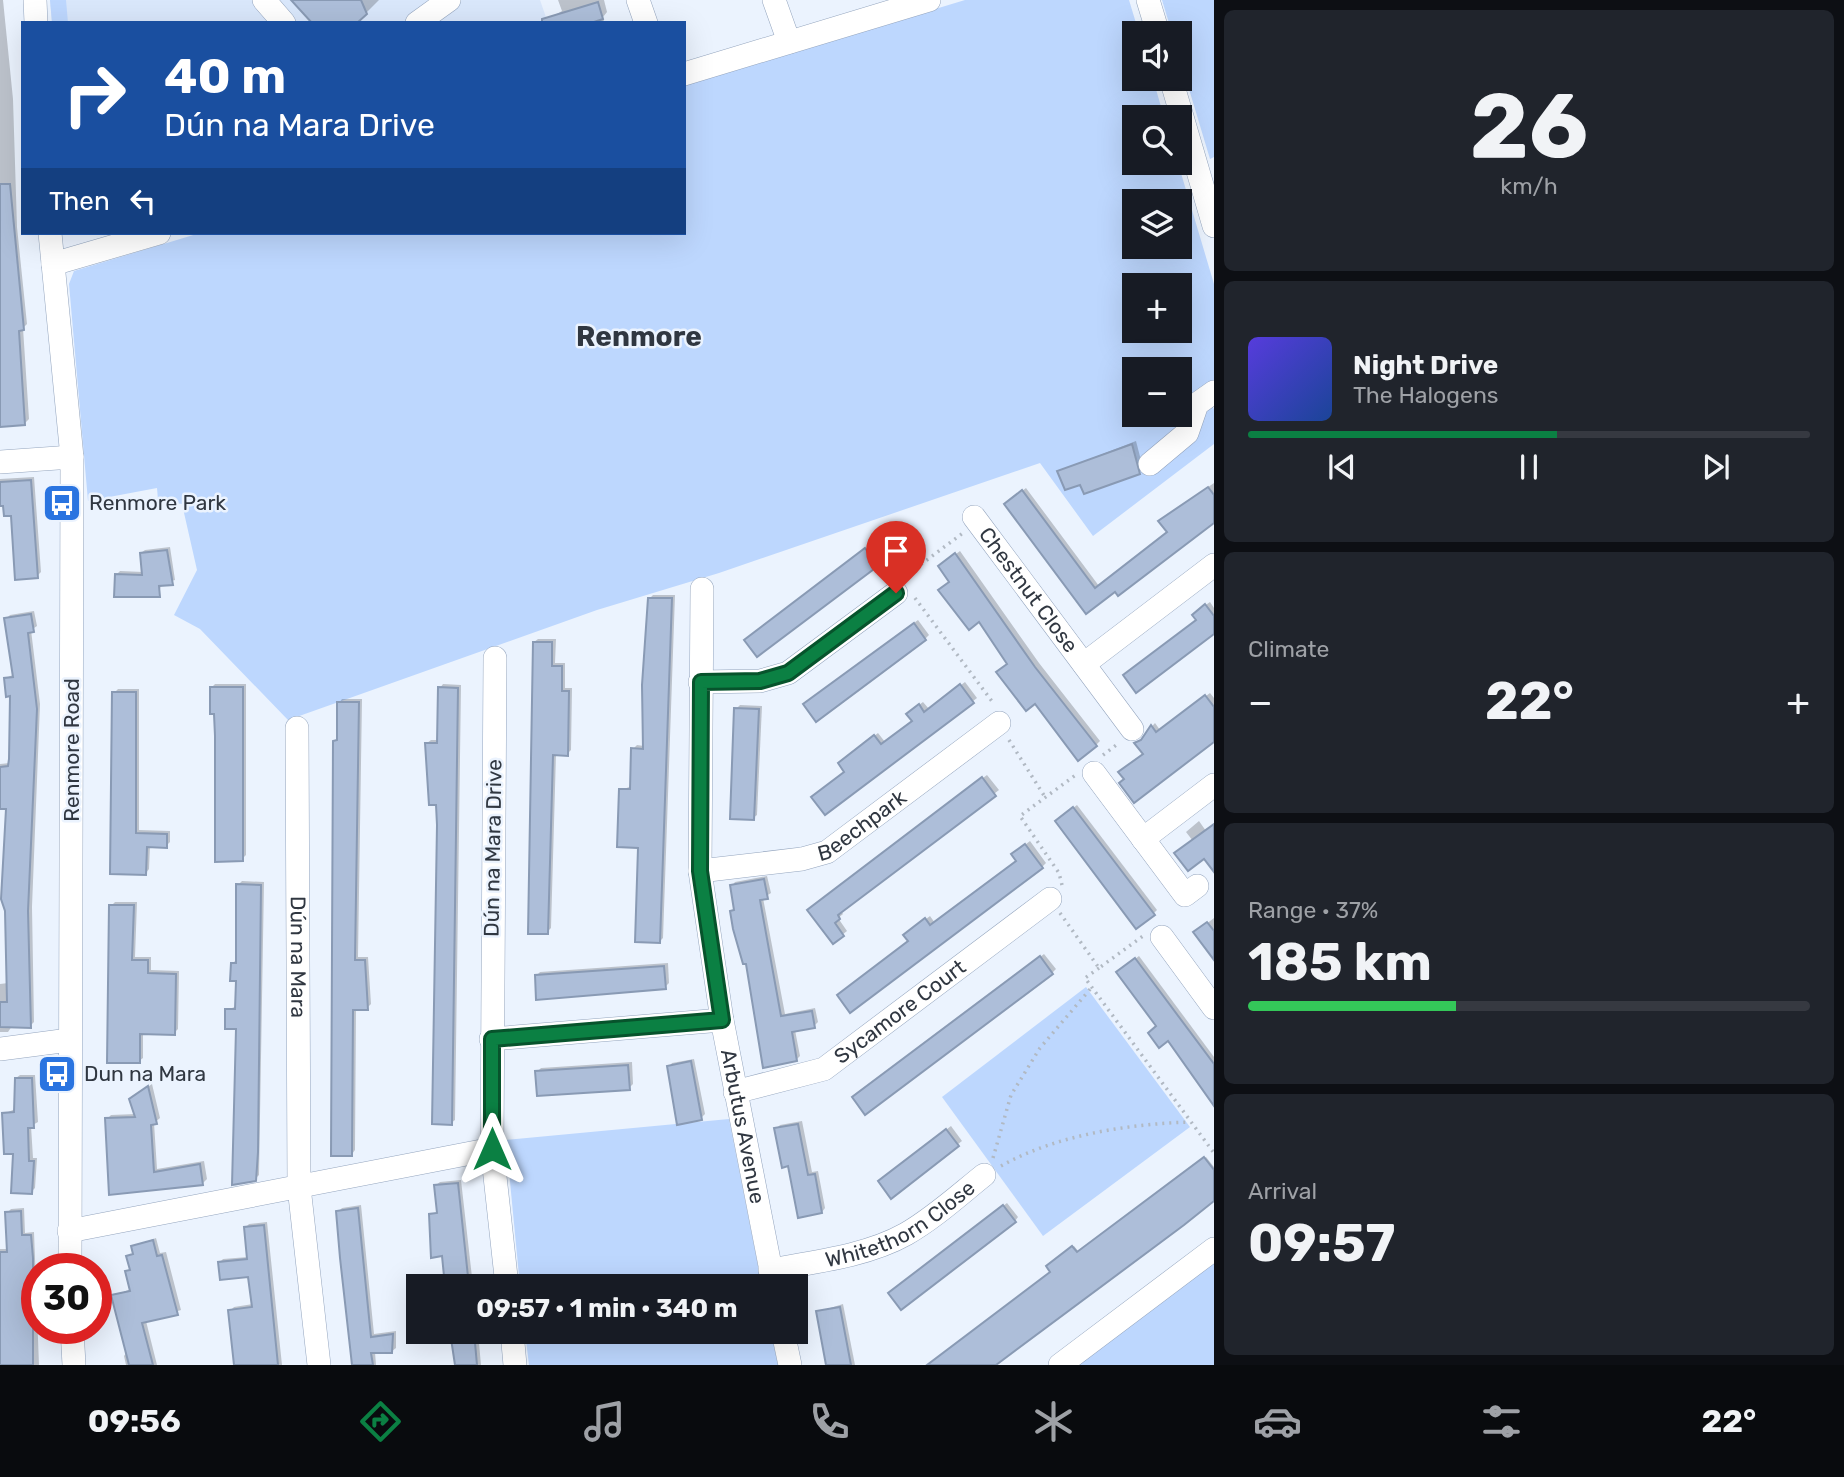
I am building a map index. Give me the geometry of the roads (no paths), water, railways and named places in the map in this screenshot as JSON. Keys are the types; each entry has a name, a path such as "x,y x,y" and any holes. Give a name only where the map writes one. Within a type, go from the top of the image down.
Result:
{"street":[{"path":"35,0 36,21"},
{"path":"264,0 282,21"},
{"path":"420,21 449,0"},
{"path":"638,0 645,21"},
{"path":"774,0 789,41"},
{"path":"686,73 929,0"},
{"path":"1148,0 1154,21"},
{"path":"1175,91 1214,226"},
{"name":"Renmore Road","path":"50,235 72,457 70,1253"},
{"path":"53,264 152,235"},
{"path":"1150,464 1187,433 1197,404 1214,391"},
{"path":"0,462 72,457"},
{"name":"Chestnut Close","path":"976,520 1132,729"},
{"name":"Chestnut Close","path":"1084,664 1214,565"},
{"name":"Arbutus Avenue","path":"702,589 700,871 722,1020 771,1274"},
{"path":"701,682 760,681 788,673 905,592"},
{"name":"Dún na Mara Drive","path":"495,658 492,1149 506,1274"},
{"name":"Beechpark","path":"700,871 808,858 827,852 999,723"},
{"name":"Dún na Mara","path":"297,728 299,1187 319,1365"},
{"path":"1090,768 1143,839 1191,890"},
{"path":"1143,839 1214,785"},
{"name":"Sycamore Court","path":"735,1092 824,1069 1050,899"},
{"path":"1157,934 1212,1002"},
{"path":"492,1039 722,1020"},
{"path":"0,1049 69,1040"},
{"path":"69,1231 492,1149"},
{"name":"Whitethorn Close","path":"785,1274 892,1240 918,1226 984,1175"},
{"path":"1060,1365 1214,1250"},
{"path":"73,1344 74,1365"},
{"path":"513,1344 515,1365"},
{"path":"786,1344 790,1365"}],"place":[{"name":"Renmore Park","path":"62,503"},
{"name":"Dun na Mara","path":"57,1074"}],"district":[{"name":"Renmore","path":"639,336"}]}
